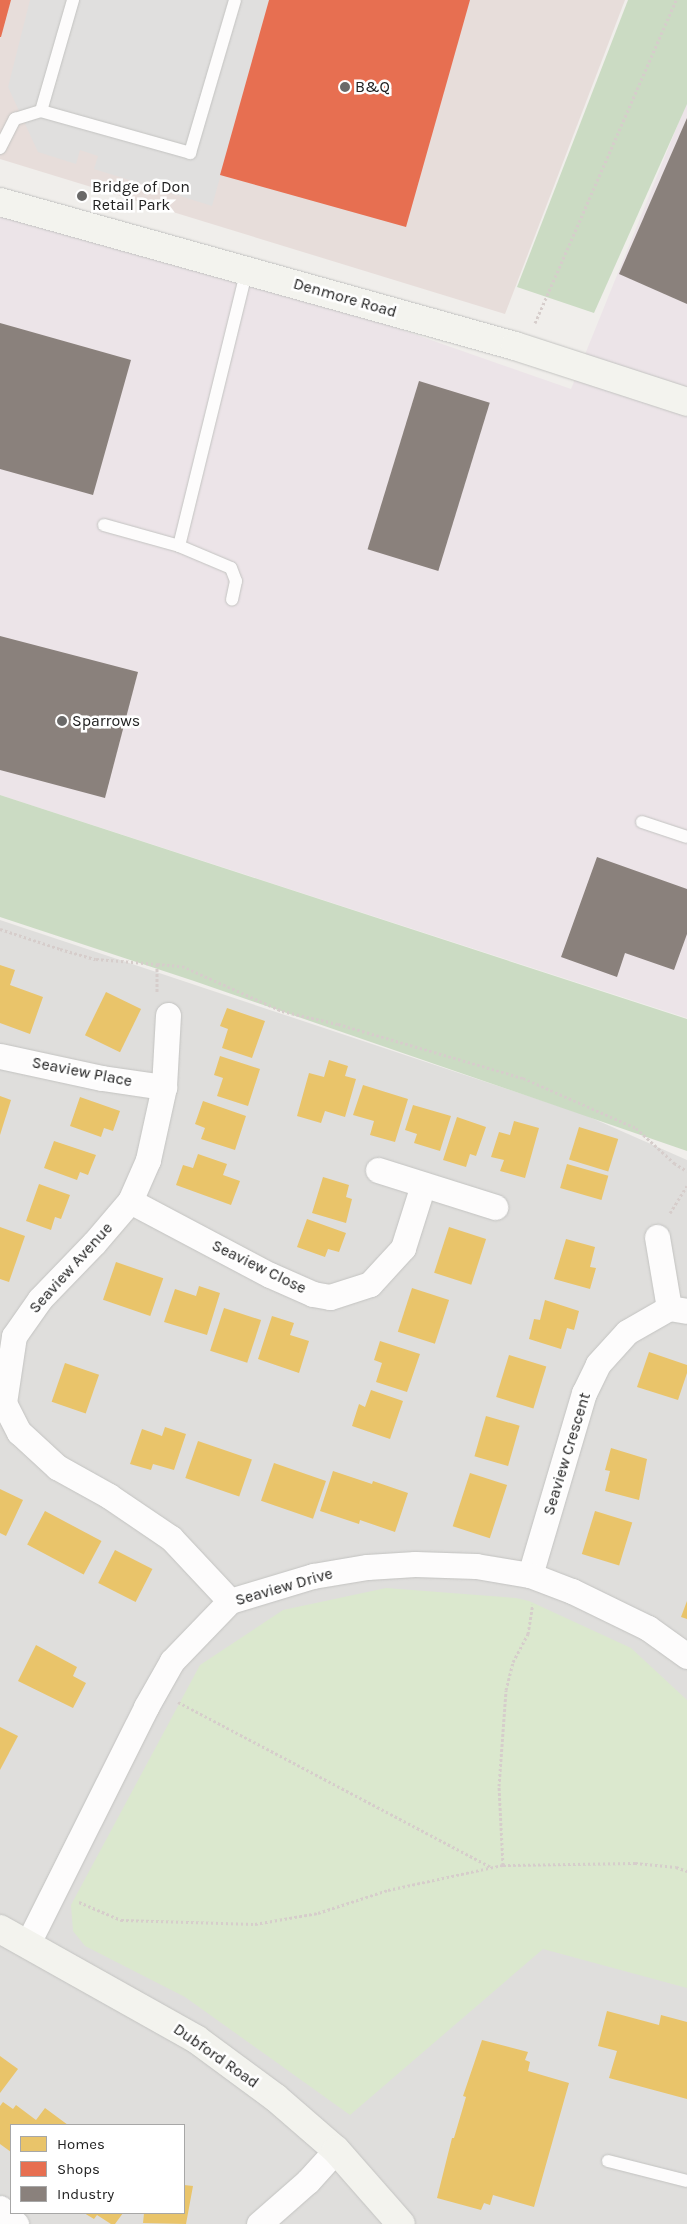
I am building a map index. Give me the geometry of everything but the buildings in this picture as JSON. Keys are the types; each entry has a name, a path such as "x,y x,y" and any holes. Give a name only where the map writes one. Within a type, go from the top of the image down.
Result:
{"street":[{"name":"Denmore Road","path":"0,202 515,346 687,402"},
{"name":"Seaview Avenue","path":"168,1015 164,1087 148,1160 130,1201 94,1243 40,1299 14,1336 2,1403 19,1432 57,1467 109,1496 171,1538 230,1601"},
{"name":"Seaview Place","path":"0,1056 102,1078 164,1087"},
{"path":"378,1170 495,1207"},
{"name":"Seaview Close","path":"130,1201 270,1275 313,1294 330,1297 370,1284 403,1248 423,1185"},
{"name":"Seaview Crescent","path":"534,1576 584,1393 598,1364 627,1332 678,1309 657,1237"},
{"name":"Seaview Drive","path":"28,1943 172,1661 230,1601 313,1576 368,1567 415,1564 476,1566 534,1576 572,1591 648,1628 687,1656"},
{"name":"Dubford Road","path":"0,1929 196,2039 276,2098 336,2150 401,2224"},
{"path":"259,2224 308,2181 336,2150"},
{"path":"0,2208 16,2224"}],"lane":[{"path":"41,111 73,0"},
{"path":"0,148 15,119 41,111 190,153 235,0"},
{"path":"179,546 247,270"},
{"path":"104,525 179,546 231,568 236,581 232,600"},
{"path":"642,822 687,838"},
{"path":"608,2161 687,2181"}],"path":[{"path":"533,328 676,0"},
{"path":"0,929 60,950 96,959 182,966 282,1011 347,1027 523,1078 636,1128 674,1163 687,1171"},
{"path":"157,964 155,978 157,999 168,1015"},
{"path":"657,1237 687,1186"},
{"path":"503,1865 499,1786 506,1690 513,1662 528,1634 534,1576"},
{"path":"156,1690 491,1868"},
{"path":"53,1891 121,1920 255,1924 318,1914 388,1890 503,1865 635,1863 676,1867 687,1871"}],"shaded area":[{"name":"Bridge of Don Retail Park","path":"0,0 625,0 505,314 0,159"},
{"path":"30,0 270,0 212,206 94,169 98,156 80,150 76,164 38,152 8,87"},
{"path":"687,102 687,1018 0,795 0,189 571,389"},
{"path":"0,920 585,1115 687,1160 687,2224 0,2224"}],"green space":[{"path":"628,0 687,0 687,104 594,313 517,287"},
{"path":"0,795 687,1019 687,1151 194,981 0,917"},
{"path":"386,1588 516,1598 529,1601 631,1648 687,1700 687,1988 543,1949 350,2115 185,1997 85,1946 73,1931 71,1905 200,1665 283,1610"}],"place":[{"name":"B&Q","path":"345,87"},
{"name":"Bridge of Don Retail Park","path":"82,196"},
{"name":"Sparrows","path":"62,721"}]}
